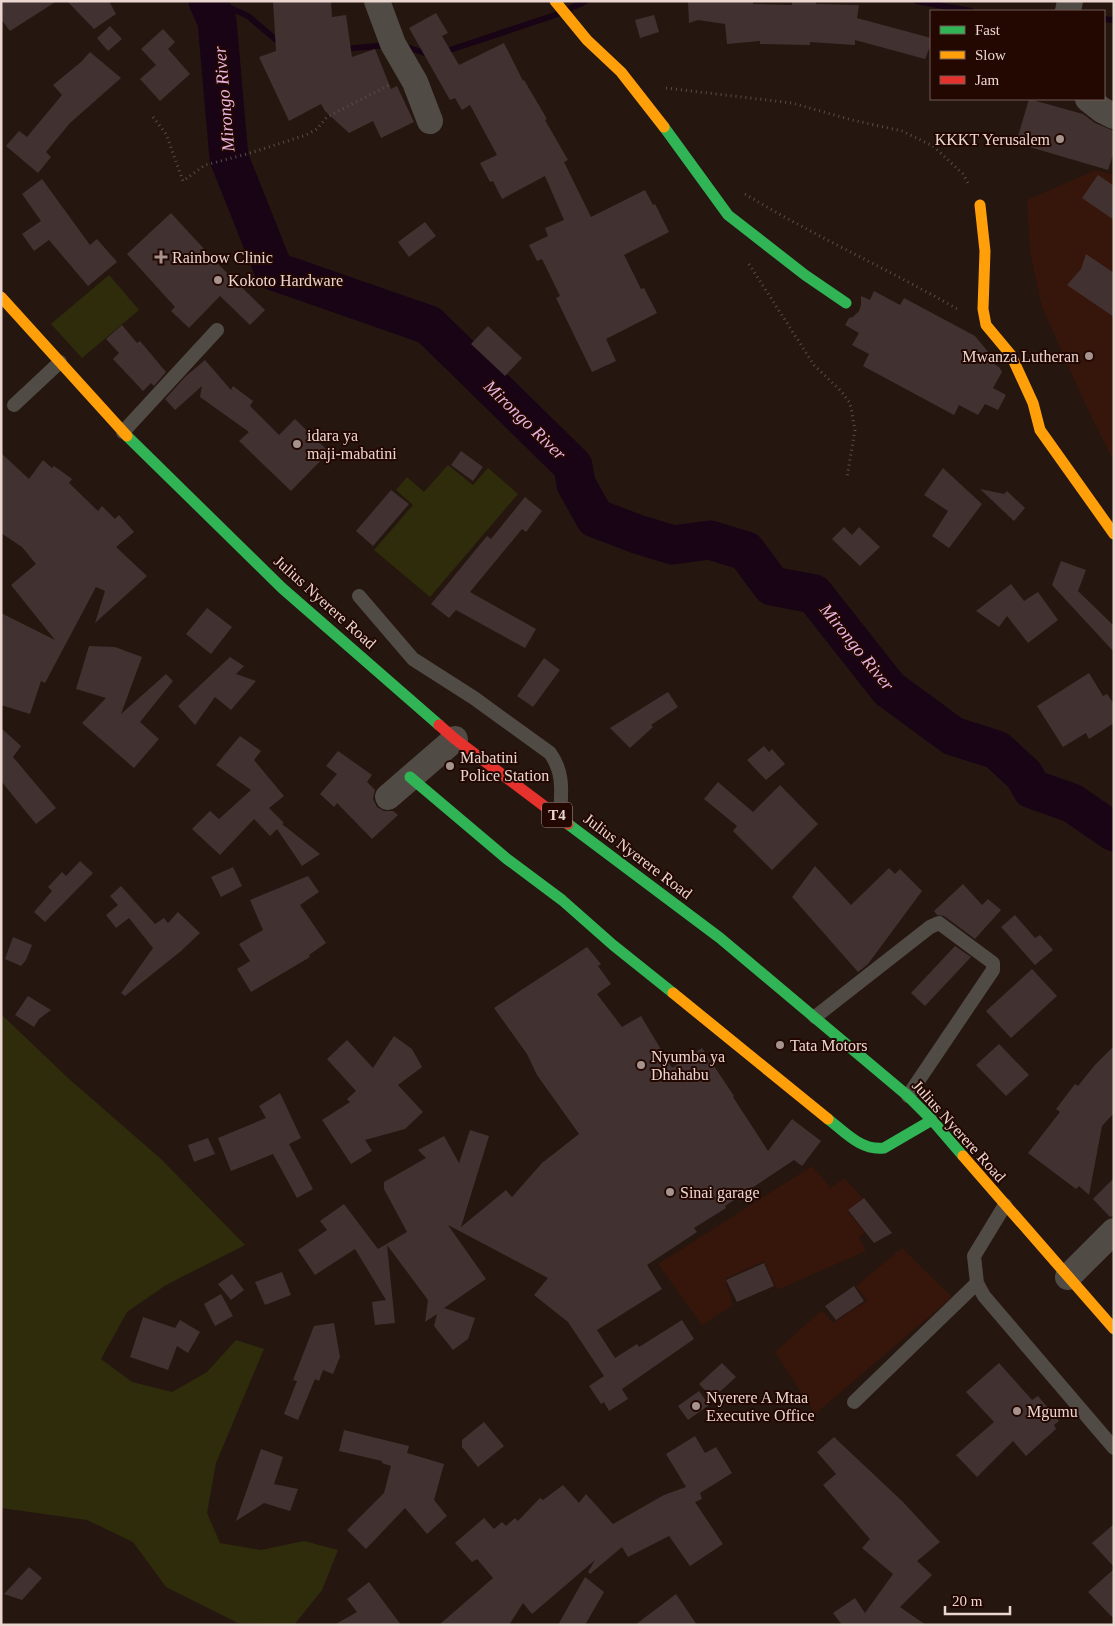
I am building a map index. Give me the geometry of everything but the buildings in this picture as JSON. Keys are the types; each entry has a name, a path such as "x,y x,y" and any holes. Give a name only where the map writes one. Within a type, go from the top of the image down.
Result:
{"main road":[{"path":"555,1 586,40 620,72 648,106 728,215 798,270 846,303"},
{"path":"980,205 985,251 983,309 986,325 1011,355 1033,403 1040,430 1114,534"},
{"name":"Julius Nyerere Road","path":"1,297 124,432 282,588 455,739 720,938 908,1096 932,1120 1114,1329"},
{"path":"410,777 507,859 562,900 613,945 863,1146 875,1149 884,1148 932,1120"}],"street":[{"path":"377,1 392,44 415,82 430,121"},
{"path":"1089,100 1114,116"},
{"path":"388,797 455,739"},
{"path":"1068,1277 1114,1231"}],"lane":[{"path":"124,432 217,330"},
{"path":"14,405 60,362"},
{"path":"359,596 412,659 474,698 550,753 557,763 561,776 560,818"},
{"path":"816,1017 930,926 939,923 994,963 993,970 908,1096"},
{"path":"1005,1205 974,1256 977,1283 984,1296 1114,1448"},
{"path":"854,1402 977,1283"}],"path":[{"path":"153,117 166,134 183,181 206,165 306,135 317,129 327,117 391,85 415,82"},
{"path":"661,86 669,89 792,102 852,120 902,131 933,146 962,174 980,205"},
{"path":"742,192 792,222 914,284 986,325"},
{"path":"744,256 814,365 840,390 850,403 855,430 847,476"}],"shaded area":[{"name":"Mwanza Lutheran","path":"1096,170 1114,175 1114,462 1086,406 1042,307 1030,252 1027,200"},
{"path":"109,275 139,310 82,358 51,324"},
{"path":"448,465 473,485 488,468 518,494 430,597 374,550 413,505 396,490 407,477 424,492"},
{"path":"1,1014 68,1078 161,1159 245,1245 166,1285 127,1312 101,1359 132,1382 172,1392 207,1372 236,1340 264,1349 216,1463 207,1513 220,1543 261,1550 304,1541 338,1550 322,1590 294,1625 238,1623 166,1587 133,1542 87,1520 1,1508"},
{"path":"812,1166 831,1188 844,1178 863,1198 848,1212 865,1232 859,1237 866,1251 777,1290 764,1261 725,1279 733,1305 702,1325 658,1264"},
{"path":"902,1248 952,1297 815,1414 775,1352 822,1310 833,1323 867,1301 856,1286"}],"waterway":[{"name":"Mirongo River","path":"208,1 217,21 229,158 274,271 429,325 573,466 576,484 595,518 673,545 710,540 746,551 772,586 814,594 889,689 953,736 997,750 1024,775 1032,789 1072,803 1114,832"},
{"path":"215,1 248,16 281,44"},
{"path":"569,9 586,1"},
{"path":"916,1 966,10"},
{"path":"444,52 558,14"},
{"path":"1105,19 1114,20"},
{"path":"344,49 387,45"},
{"path":"404,46 430,55"}],"traffic: fast":[{"path":"664,127 728,215 805,275 846,303"},
{"path":"127,436 282,588 439,725"},
{"path":"410,777 507,859 562,900 613,945 673,993"},
{"path":"568,824 720,938 908,1096 963,1156"},
{"path":"828,1119 854,1140 868,1147 876,1148 884,1148 932,1120"}],"traffic: slow":[{"path":"555,1 587,40 621,72 664,127"},
{"path":"980,205 985,251 983,309 986,325 1011,355 1033,403 1040,430 1114,534"},
{"path":"1,297 127,436"},
{"path":"673,993 828,1119"},
{"path":"963,1156 1114,1329"}],"traffic: jam":[{"path":"439,725 568,824"}],"place":[{"name":"KKKT Yerusalem","path":"1060,139"},
{"name":"Rainbow Clinic","path":"161,257"},
{"name":"Kokoto Hardware","path":"218,280"},
{"name":"Mwanza Lutheran","path":"1089,356"},
{"name":"idara ya maji-mabatini","path":"297,444"},
{"name":"Mabatini Police Station","path":"450,766"},
{"name":"Tata Motors","path":"780,1045"},
{"name":"Nyumba ya Dhahabu","path":"641,1065"},
{"name":"Sinai garage","path":"670,1192"},
{"name":"Nyerere A Mtaa Executive Office","path":"696,1406"},
{"name":"Mgumu","path":"1017,1411"}]}
